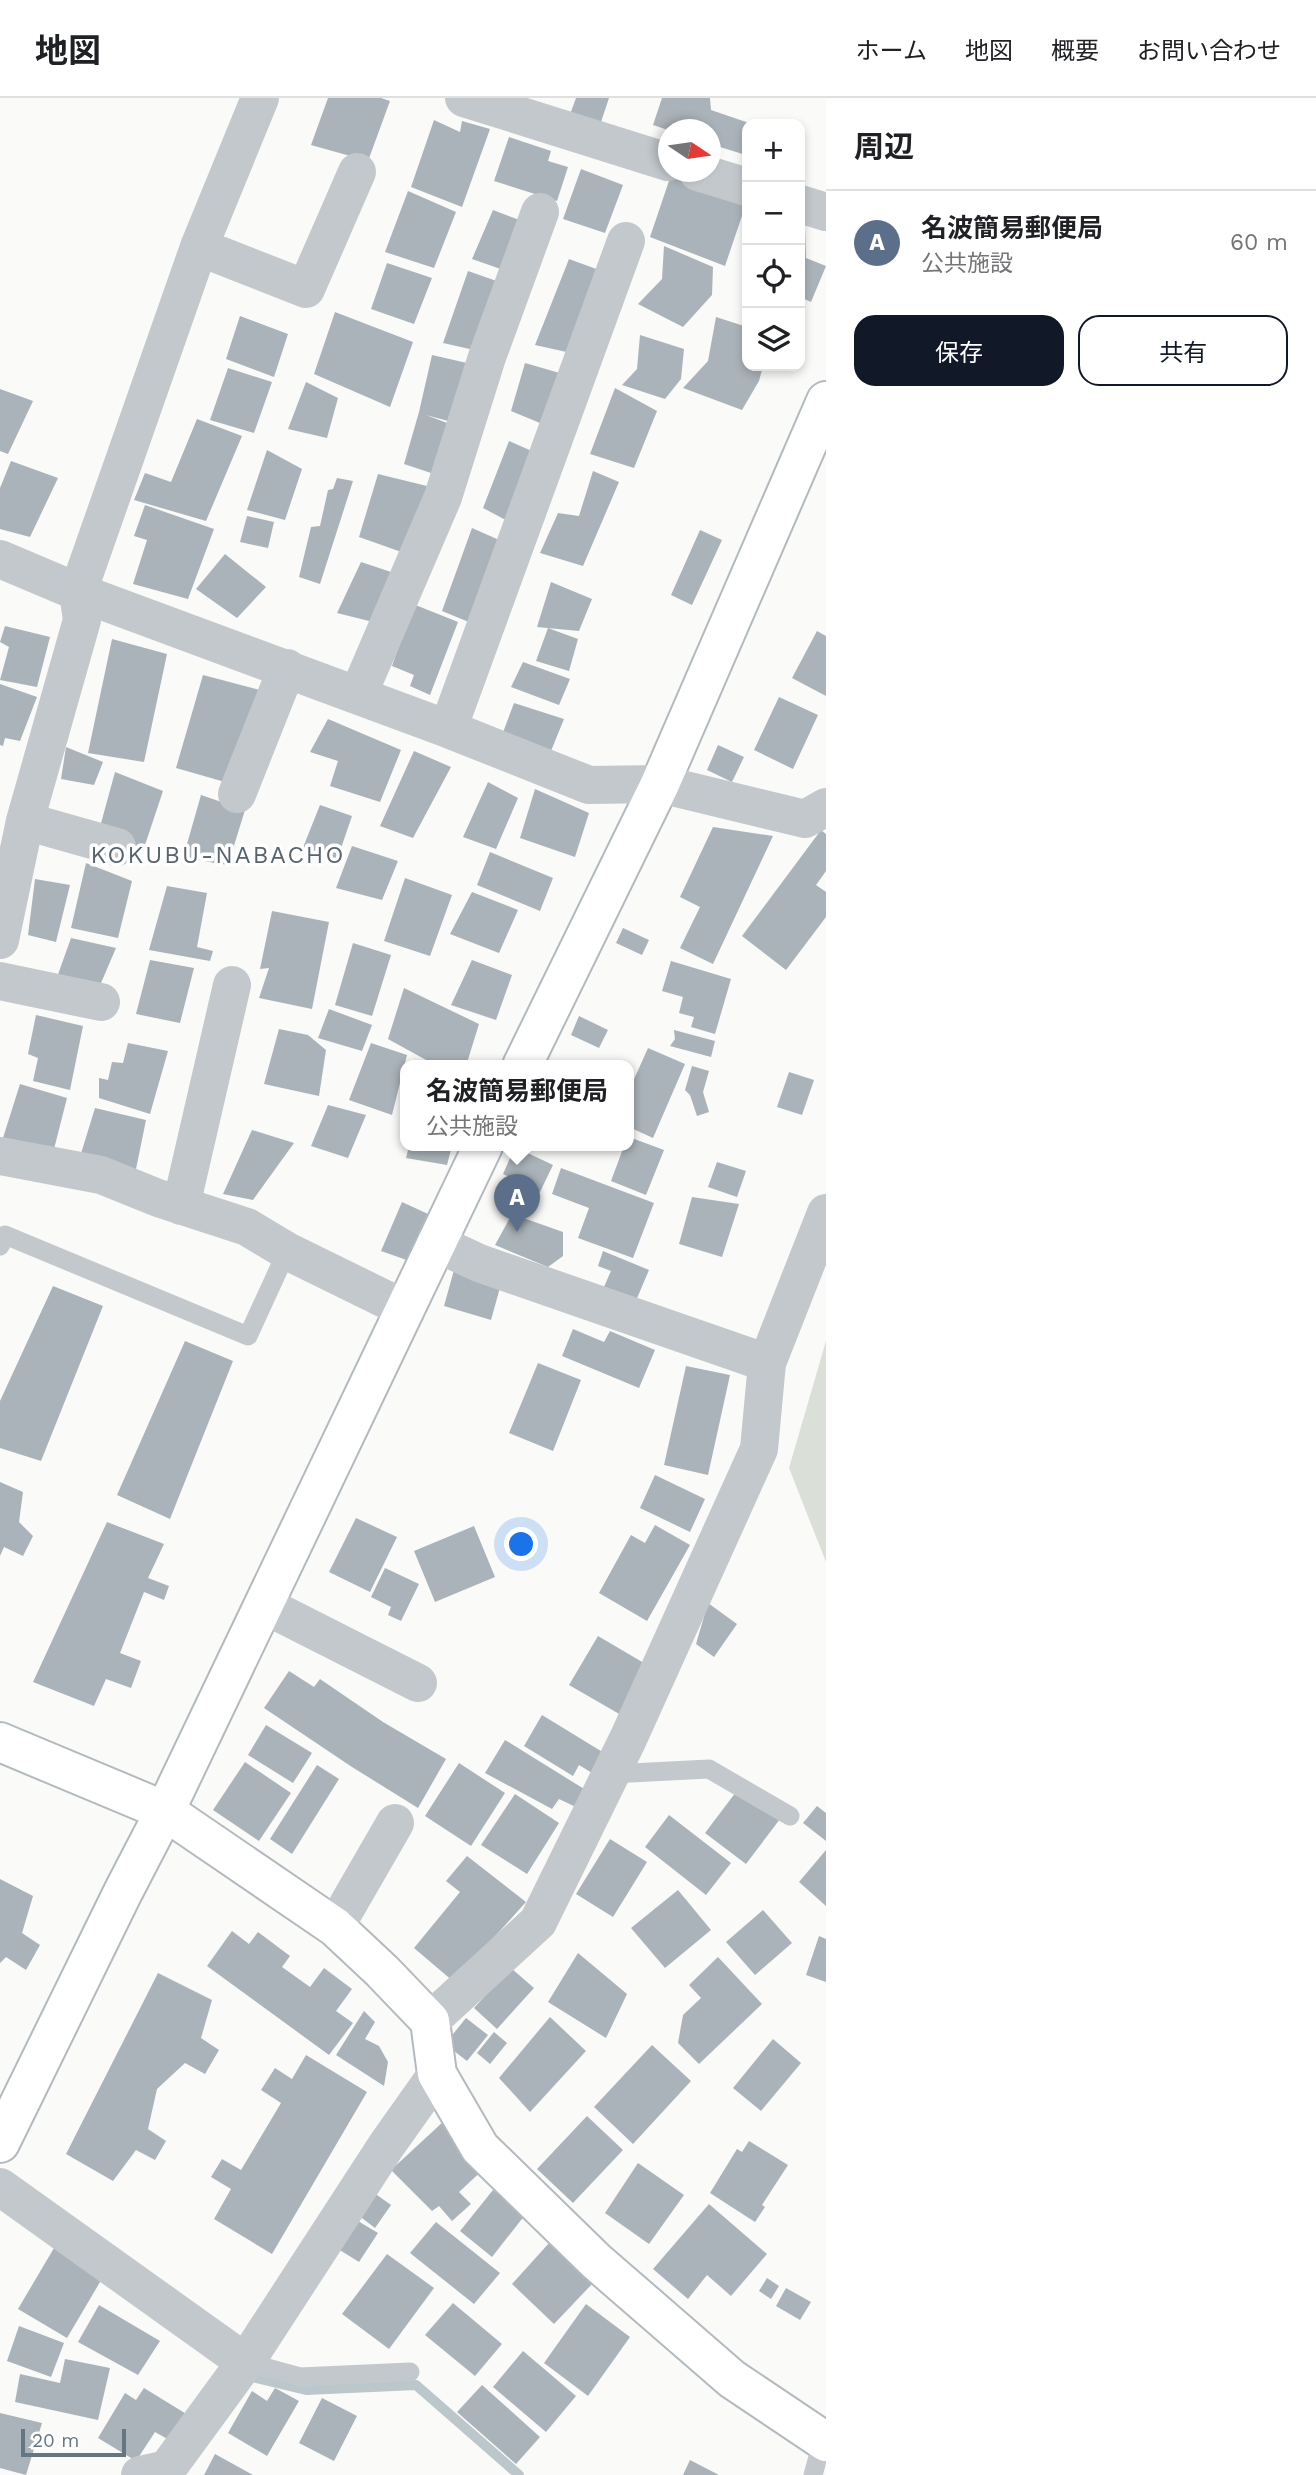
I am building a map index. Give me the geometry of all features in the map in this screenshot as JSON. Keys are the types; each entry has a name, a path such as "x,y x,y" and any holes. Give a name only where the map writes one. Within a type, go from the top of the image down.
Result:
{"street":[{"path":"0,940 25,821 82,620 78,592 199,247 260,98"},
{"path":"464,98 658,159"},
{"path":"199,247 306,289 357,172"},
{"path":"721,179 742,185"},
{"path":"805,206 826,212"},
{"path":"358,695 443,496 487,357 540,212"},
{"path":"447,729 626,241"},
{"path":"525,1060 660,784 826,401"},
{"path":"0,559 78,592 287,668 589,785 660,784 805,819 826,807"},
{"path":"237,794 287,668"},
{"path":"25,821 117,847"},
{"path":"0,981 102,1002"},
{"path":"181,1206 232,985"},
{"path":"0,2143 165,1811 481,1151"},
{"path":"0,1156 101,1175 181,1206 247,1227 287,1251 405,1308"},
{"path":"430,2021 538,1922 611,1774 759,1450 767,1363 826,1213"},
{"path":"436,1243 479,1263 767,1363"},
{"path":"264,1605 418,1683"},
{"path":"0,1742 165,1811 335,1927 430,2021 437,2074 480,2148 596,2261 820,2452"},
{"path":"335,1927 395,1823"},
{"path":"140,2475 167,2469 245,2362 386,2146 437,2074"},
{"path":"0,2187 245,2362"}],"lane":[{"path":"2,1238 248,1336 287,1251"},
{"path":"611,1774 709,1769 790,1816"},
{"path":"245,2362 300,2377 410,2372"}],"shaded area":[{"path":"826,1341 826,1562 789,1468"}],"building":[{"path":"328,98 381,98 390,101 368,161 311,145"},
{"path":"576,98 609,98 599,128 569,117"},
{"path":"662,98 710,98 711,110 742,121 742,154 721,147 721,119 658,119 658,127 653,125"},
{"path":"434,120 460,132 462,121 490,129 462,207 411,187"},
{"path":"509,137 551,151 548,161 568,167 557,201 494,181"},
{"path":"581,169 623,185 605,233 563,219"},
{"path":"669,182 698,182 742,199 742,216 725,266 650,237"},
{"path":"408,191 456,212 434,268 385,252"},
{"path":"493,210 530,224 512,273 472,259"},
{"path":"805,228 806,258 826,266 811,302 805,299"},
{"path":"664,246 713,267 712,295 683,327 638,304 662,279"},
{"path":"569,259 610,274 580,355 535,345"},
{"path":"387,263 432,278 414,324 371,309"},
{"path":"468,271 508,285 483,352 443,343"},
{"path":"335,312 413,342 390,407 314,374"},
{"path":"240,316 288,334 274,377 226,359"},
{"path":"716,317 742,325 742,371 762,371 759,381 742,410 683,388 708,361"},
{"path":"640,335 684,349 681,379 665,399 622,385 637,369"},
{"path":"432,355 467,363 452,422 426,415 455,426 437,475 404,464"},
{"path":"525,363 570,376 552,428 511,411"},
{"path":"228,368 272,382 254,433 210,420"},
{"path":"306,382 338,398 327,438 288,429"},
{"path":"615,388 657,411 634,468 590,454"},
{"path":"0,389 33,401 8,454 0,451"},
{"path":"197,419 242,436 206,521 134,500 145,473 171,482"},
{"path":"509,441 541,455 515,525 483,508"},
{"path":"267,450 302,469 285,520 247,510"},
{"path":"11,461 58,478 30,537 0,529 0,488"},
{"path":"593,471 619,482 583,566 540,553 558,513 579,516"},
{"path":"378,474 431,487 407,554 359,537"},
{"path":"337,478 353,481 320,584 299,577 311,527 320,526 328,490 333,489"},
{"path":"145,505 214,529 188,599 133,584 147,540 134,536"},
{"path":"247,516 274,522 268,548 240,542"},
{"path":"472,528 506,543 476,625 442,611"},
{"path":"700,530 722,540 692,605 671,595"},
{"path":"225,554 266,587 237,618 196,589"},
{"path":"361,562 400,575 381,624 337,613"},
{"path":"551,582 592,599 579,631 537,627"},
{"path":"413,604 458,622 430,695 410,686 414,675 392,666"},
{"path":"5,626 50,637 37,687 0,680 9,647 0,642"},
{"path":"548,628 578,639 569,671 536,661"},
{"path":"817,631 826,636 826,696 792,678"},
{"path":"112,639 167,654 144,762 88,753"},
{"path":"523,662 570,679 559,705 511,687"},
{"path":"203,675 267,692 232,784 176,768"},
{"path":"0,684 37,697 20,741 5,738 3,746 0,745"},
{"path":"779,697 818,715 793,769 754,750"},
{"path":"514,703 564,719 551,751 502,735"},
{"path":"328,719 401,750 380,802 330,786 338,761 310,752"},
{"path":"718,745 744,757 732,782 707,770"},
{"path":"66,747 103,762 94,785 61,779"},
{"path":"414,751 451,767 413,838 380,826"},
{"path":"115,772 163,791 143,851 100,827"},
{"path":"488,782 518,798 496,849 463,837"},
{"path":"535,789 589,813 575,857 520,838"},
{"path":"201,795 245,810 228,865 183,858"},
{"path":"320,805 352,816 337,860 302,850"},
{"path":"713,827 773,836 713,964 680,948 700,907 680,897"},
{"path":"821,830 826,834 826,871 816,885 826,892 826,917 786,970 742,936"},
{"path":"352,846 398,861 382,900 336,888"},
{"path":"490,852 553,878 540,911 477,885"},
{"path":"86,863 132,881 118,938 71,928"},
{"path":"405,878 452,895 430,956 384,941"},
{"path":"35,879 70,885 56,942 28,935"},
{"path":"167,886 207,893 197,947 213,951 210,961 149,950"},
{"path":"472,892 518,910 499,953 450,934"},
{"path":"272,911 329,922 312,1009 259,998 269,968 260,969"},
{"path":"623,928 649,940 642,955 616,943"},
{"path":"71,938 116,948 98,990 56,980"},
{"path":"353,943 391,955 372,1016 335,1005"},
{"path":"150,960 194,968 180,1023 136,1014"},
{"path":"472,960 512,975 496,1020 451,1005"},
{"path":"671,961 731,979 715,1034 691,1027 694,1017 679,1013 683,997 662,991"},
{"path":"404,988 479,1024 468,1060 426,1060 388,1039"},
{"path":"329,1009 372,1025 362,1051 318,1038"},
{"path":"36,1015 83,1026 70,1090 33,1081 38,1058 28,1054"},
{"path":"579,1016 608,1030 599,1048 571,1035"},
{"path":"279,1029 308,1035 326,1050 319,1096 264,1084"},
{"path":"674,1030 715,1041 711,1057 670,1046 675,1039"},
{"path":"128,1043 168,1051 150,1114 99,1098 99,1078 108,1080 112,1062 123,1063"},
{"path":"371,1043 407,1055 406,1060 400,1060 400,1083 392,1115 349,1100"},
{"path":"648,1048 685,1064 653,1138 634,1129 634,1079"},
{"path":"692,1066 709,1071 703,1092 709,1112 697,1116 690,1095 685,1090"},
{"path":"789,1072 814,1080 802,1115 777,1107"},
{"path":"20,1084 67,1098 53,1153 2,1141"},
{"path":"328,1105 366,1115 348,1158 311,1146"},
{"path":"95,1108 146,1120 135,1174 79,1160"},
{"path":"252,1130 294,1143 253,1200 223,1194"},
{"path":"634,1139 664,1150 646,1195 611,1181 622,1151 634,1151"},
{"path":"408,1151 451,1151 447,1165 406,1158"},
{"path":"513,1151 523,1151 553,1165 540,1192 503,1174"},
{"path":"717,1162 746,1171 737,1197 708,1187"},
{"path":"561,1168 654,1203 633,1258 578,1238 589,1208 552,1194"},
{"path":"692,1197 739,1204 722,1257 679,1244"},
{"path":"402,1202 439,1219 418,1264 381,1251"},
{"path":"512,1214 563,1232 563,1256 548,1267 495,1245"},
{"path":"603,1251 649,1270 635,1303 603,1289 611,1271 598,1266"},
{"path":"454,1270 501,1284 491,1320 444,1306"},
{"path":"53,1286 103,1306 41,1461 0,1448 0,1401"},
{"path":"573,1329 604,1342 610,1331 655,1350 639,1388 562,1356"},
{"path":"185,1341 233,1361 170,1519 117,1495"},
{"path":"538,1363 581,1380 553,1451 509,1433"},
{"path":"686,1366 730,1375 708,1475 664,1465"},
{"path":"655,1475 705,1499 690,1532 640,1508"},
{"path":"0,1482 23,1492 19,1522 33,1536 23,1556 4,1547 0,1556"},
{"path":"356,1518 397,1537 370,1592 329,1572"},
{"path":"107,1522 164,1544 148,1578 169,1586 164,1600 144,1592 120,1653 141,1661 131,1688 106,1679 94,1706 33,1682"},
{"path":"655,1525 690,1545 647,1621 599,1593 631,1535 645,1543"},
{"path":"474,1526 495,1577 435,1602 414,1551"},
{"path":"385,1568 419,1584 401,1621 388,1615 391,1607 371,1597"},
{"path":"708,1603 737,1624 714,1657 696,1644"},
{"path":"598,1636 649,1666 621,1715 569,1685"},
{"path":"289,1671 314,1687 320,1679 383,1722 446,1759 418,1808 264,1708"},
{"path":"542,1715 609,1756 597,1776 579,1765 573,1776 524,1746"},
{"path":"266,1725 312,1753 293,1783 248,1755"},
{"path":"505,1740 589,1792 578,1808 559,1799 552,1809 485,1773"},
{"path":"245,1762 291,1793 259,1841 213,1810"},
{"path":"459,1763 505,1793 471,1846 425,1816"},
{"path":"317,1765 339,1779 292,1854 270,1839"},
{"path":"739,1788 780,1819 746,1864 705,1833"},
{"path":"515,1794 559,1823 527,1874 481,1845"},
{"path":"817,1806 826,1813 826,1841 803,1823"},
{"path":"669,1815 731,1863 706,1895 645,1847"},
{"path":"610,1839 647,1862 613,1917 576,1894"},
{"path":"826,1850 826,1906 799,1882"},
{"path":"467,1856 526,1902 454,1982 414,1948 460,1892 446,1881"},
{"path":"0,1879 33,1896 22,1933 40,1945 26,1970 6,1957 0,1963"},
{"path":"678,1890 711,1930 665,1968 631,1928"},
{"path":"763,1910 792,1943 755,1975 726,1942"},
{"path":"232,1931 249,1944 258,1932 290,1956 282,1967 310,1987 324,1968 352,1989 336,2011 353,2023 329,2055 207,1966"},
{"path":"819,1936 826,1939 826,1982 806,1975"},
{"path":"578,1953 627,1994 606,2038 548,2002"},
{"path":"718,1957 762,2004 699,2064 678,2043 683,2015 701,1998 689,1985"},
{"path":"511,1968 534,1988 497,2029 474,2008"},
{"path":"158,1973 212,2000 201,2038 219,2050 205,2074 185,2063 157,2089 148,2129 166,2141 155,2160 136,2150 113,2181 66,2154"},
{"path":"364,2011 375,2022 365,2039 379,2046 388,2062 384,2086 336,2055"},
{"path":"550,2017 586,2051 530,2112 499,2078"},
{"path":"466,2018 488,2035 467,2061 445,2044"},
{"path":"494,2032 507,2043 490,2064 477,2053"},
{"path":"773,2039 801,2063 761,2111 733,2088"},
{"path":"652,2045 691,2081 633,2144 594,2107"},
{"path":"306,2055 367,2092 272,2254 214,2219 231,2189 211,2177 222,2159 241,2170 281,2103 261,2090 275,2068 292,2079"},
{"path":"587,2116 623,2150 573,2203 537,2169"},
{"path":"444,2121 487,2166 459,2192 471,2204 452,2221 439,2206 432,2211 391,2170"},
{"path":"749,2141 788,2165 762,2205 765,2207 755,2222 710,2193 737,2149 742,2152"},
{"path":"638,2163 684,2195 649,2244 605,2213"},
{"path":"370,2190 391,2205 375,2228 354,2212"},
{"path":"493,2190 525,2215 492,2257 460,2231"},
{"path":"709,2204 767,2254 731,2296 707,2275 688,2299 653,2269"},
{"path":"353,2218 378,2233 359,2262 335,2247"},
{"path":"436,2222 500,2273 474,2304 410,2253"},
{"path":"550,2242 593,2283 554,2324 512,2284"},
{"path":"54,2248 103,2277 67,2338 18,2309"},
{"path":"387,2254 434,2288 389,2349 342,2314"},
{"path":"767,2278 779,2286 771,2299 759,2291"},
{"path":"786,2288 811,2302 800,2320 776,2306"},
{"path":"453,2303 502,2344 475,2376 425,2335"},
{"path":"586,2304 630,2337 588,2396 544,2363"},
{"path":"99,2305 160,2341 138,2375 78,2342"},
{"path":"19,2326 64,2343 51,2377 7,2361"},
{"path":"523,2351 576,2396 546,2432 493,2387"},
{"path":"65,2359 110,2368 98,2420 15,2402 20,2374 60,2383"},
{"path":"482,2385 540,2437 516,2464 457,2412"},
{"path":"144,2388 188,2415 171,2441 155,2432 136,2461 98,2438 125,2393 136,2400"},
{"path":"275,2388 299,2401 267,2456 228,2433 252,2391 267,2401"},
{"path":"322,2398 357,2416 334,2461 299,2443"},
{"path":"0,2413 42,2423 26,2475 0,2468"},
{"path":"215,2454 253,2475 204,2475"},
{"path":"690,2460 719,2475 683,2475"}],"waterway":[{"path":"256,2378 306,2390 416,2385 519,2475"}],"place":[{"name":"名波簡易郵便局","path":"517,1232"}],"district":[{"name":"KOKUBU-NABACHO","path":"218,855"}]}
